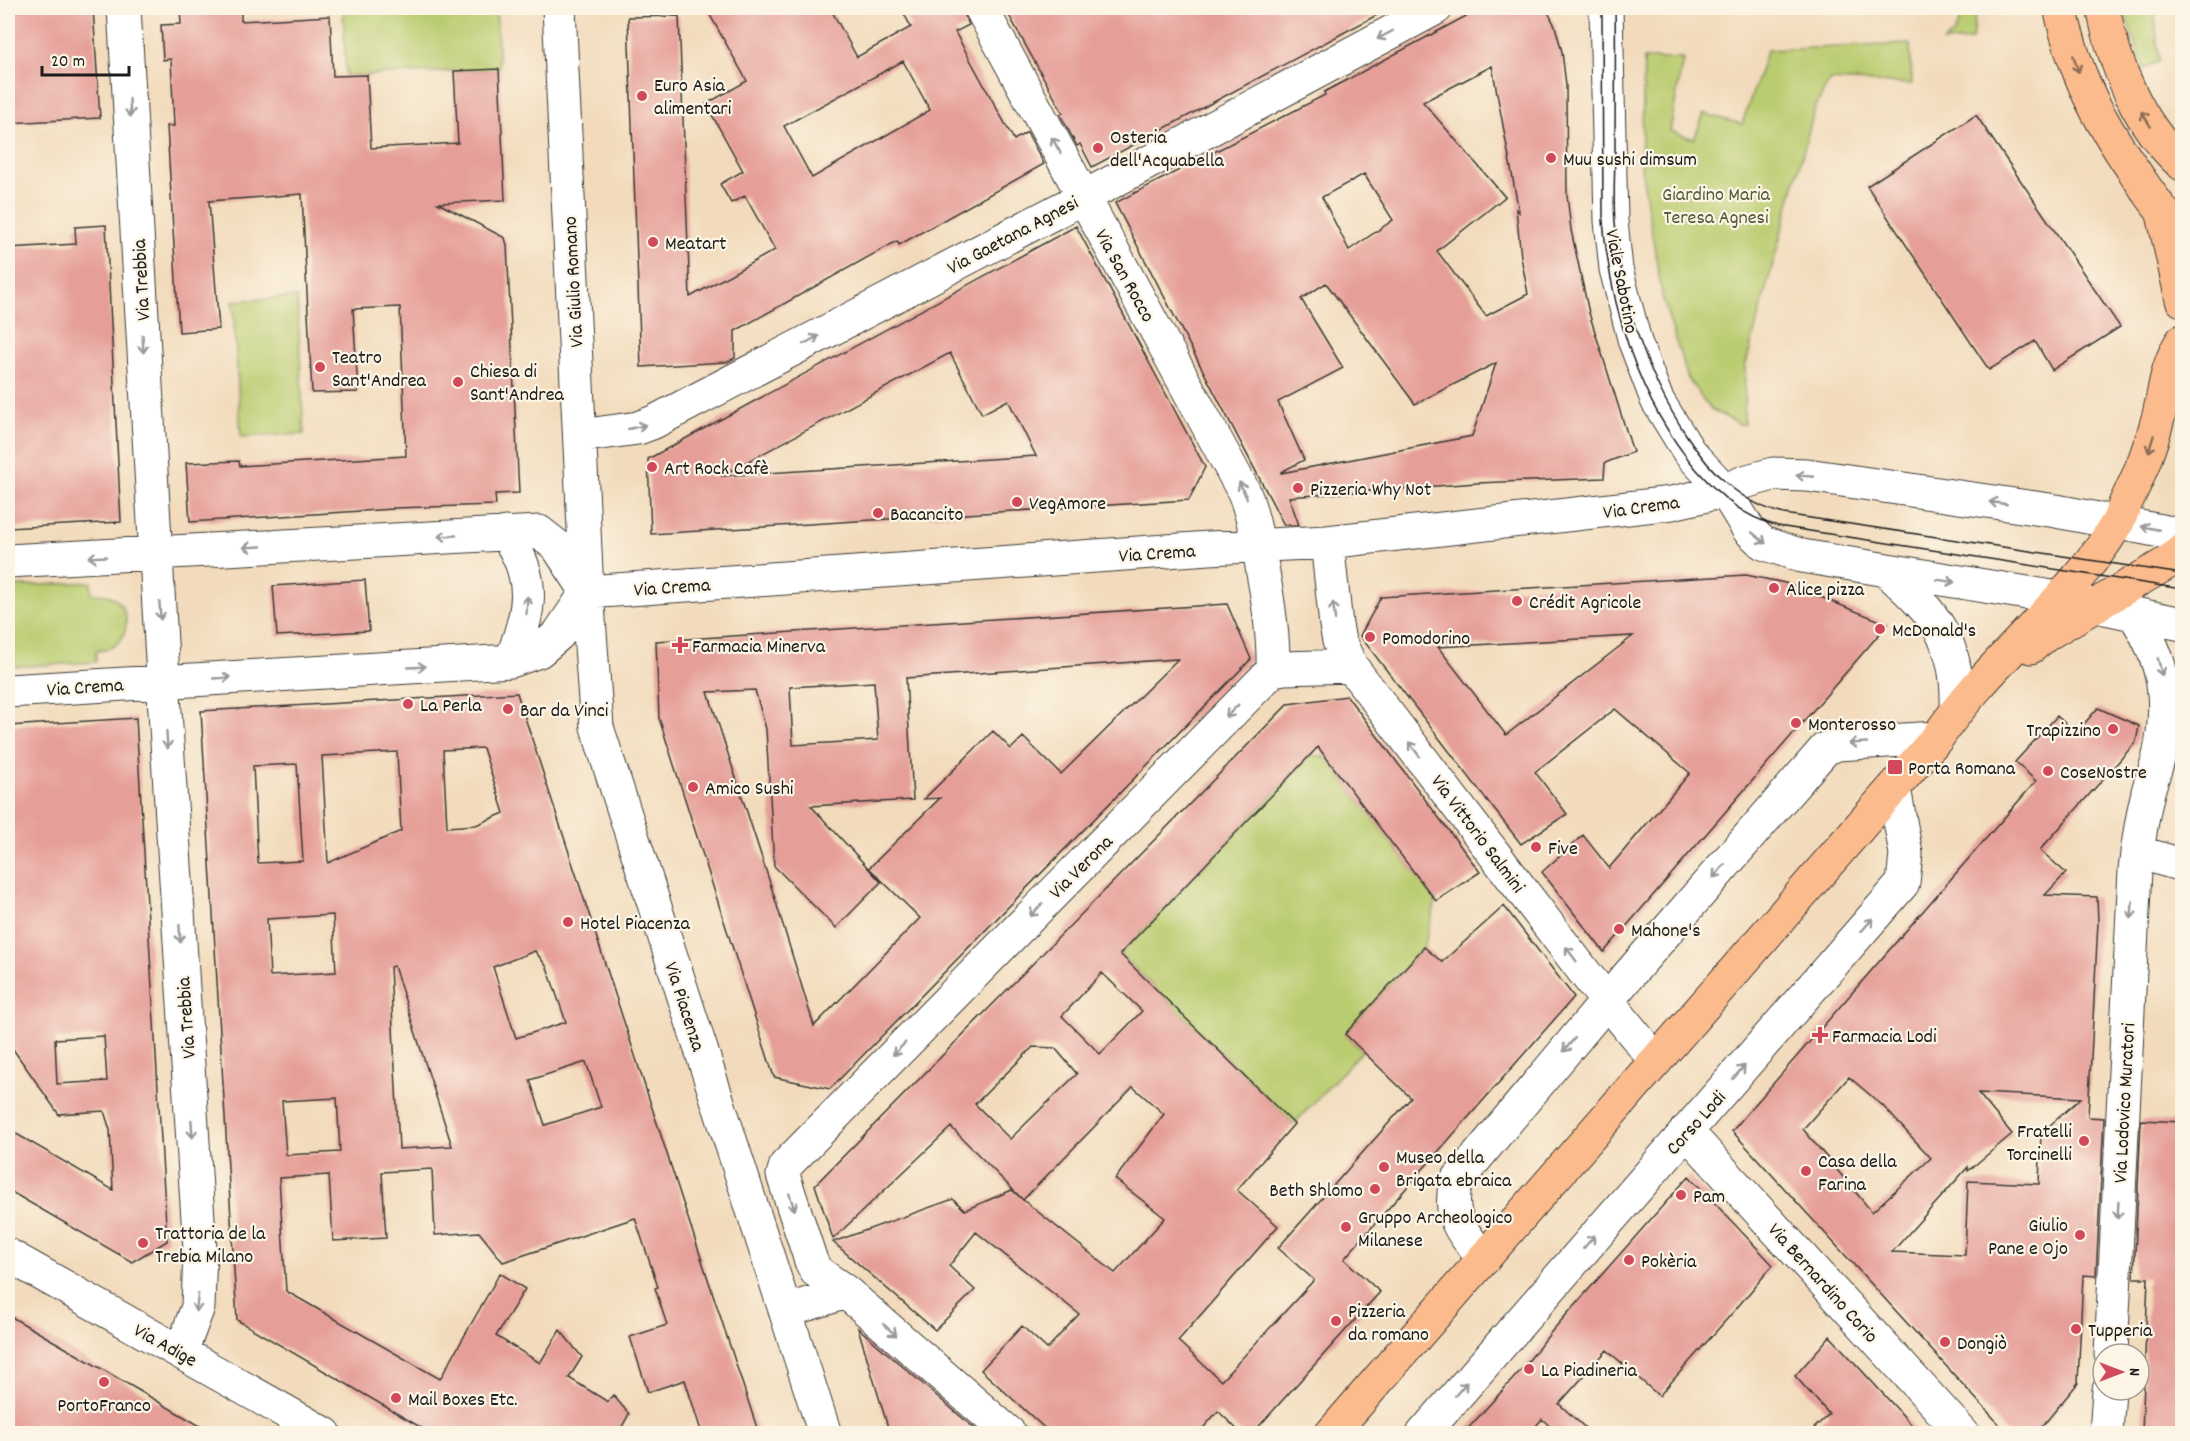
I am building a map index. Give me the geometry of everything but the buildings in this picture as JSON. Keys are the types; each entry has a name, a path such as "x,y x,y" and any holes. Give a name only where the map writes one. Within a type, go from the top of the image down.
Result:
{"main road":[{"path":"2060,8 2079,72 2097,113 2173,224 2182,300"},
{"path":"2103,8 2111,41 2131,93 2157,136 2182,164"},
{"path":"1331,1434 1894,788 1937,738 1957,708 2092,561 2118,522 2143,468 2160,412 2174,398 2171,363 2182,341"},
{"path":"1937,738 1963,716 2035,642 2167,563 2182,551"}],"street":[{"name":"Via Trebbia","path":"124,8 156,553"},
{"name":"Via Giulio Romano","path":"559,8 587,592"},
{"name":"Via San Rocco","path":"981,8 1244,492 1251,508 1259,546"},
{"name":"Via Gaetana Agnesi","path":"580,436 638,428 654,422 1084,197 1436,8"},
{"name":"Viale Sabotino","path":"1606,8 1611,221 1625,310 1657,400 1689,452 1725,491 1749,530 1763,543 1773,548 1802,556 1888,572 2058,598 2182,624"},
{"path":"1725,491 1743,482 1773,474 1791,474 2056,511 2182,535"},
{"name":"Via Crema","path":"8,691 512,661 539,651 558,635 587,592 1327,542 1672,503 1725,491"},
{"path":"8,561 539,532 557,546 587,592"},
{"path":"505,533 515,547 523,566 528,594 528,611 512,661"},
{"name":"Via Vittorio Salmini","path":"1327,542 1339,641 1351,666 1606,1000"},
{"path":"1259,546 1273,637 1273,670 1351,666"},
{"path":"156,553 164,681"},
{"path":"1888,572 1920,600 1937,622 1956,670 1957,708"},
{"name":"Via Piacenza","path":"587,592 597,728 825,1434"},
{"name":"Via Lodovico Muratori","path":"2112,1342 2131,922 2137,852 2148,791 2159,755 2164,721 2164,697 2159,660 2147,634 2134,614"},
{"name":"Via Verona","path":"846,1292 816,1271 811,1261 783,1175 786,1165 1273,670"},
{"name":"Via Trebbia","path":"164,681 200,1250 198,1307 181,1352"},
{"path":"1484,1258 1462,1233 1454,1211 1452,1197 1456,1182 1606,1000 1826,749 1837,744 1937,738"},
{"name":"Corso Lodi","path":"1423,1434 1903,883 1906,854 1894,788"},
{"path":"2137,852 2182,865"},
{"path":"1606,1000 1656,1061"},
{"name":"Via Bernardino Corio","path":"1686,1131 1963,1434"},
{"name":"Via Adige","path":"8,1255 325,1434"},
{"path":"786,1311 846,1292 1010,1434"},
{"path":"2106,1434 2108,1402"}],"green space":[{"path":"343,8 496,8 499,69 346,76"},
{"path":"1965,8 1976,8 1972,40 1943,42 1954,34"},
{"path":"2123,8 2154,8 2159,61 2144,69"},
{"name":"Giardino Maria Teresa Agnesi","path":"1910,44 1912,84 1830,80 1815,108 1745,367 1744,424 1739,424 1710,409 1688,379 1663,300 1641,167 1644,59 1683,59 1670,131 1694,139 1704,114 1742,124 1767,50"},
{"path":"297,297 304,434 241,437 233,301"},
{"path":"91,582 92,594 107,595 115,599 125,612 125,629 117,643 108,649 96,651 96,662 8,667 8,587"},
{"path":"1311,755 1326,757 1436,901 1424,947 1345,1034 1362,1051 1294,1124 1120,954"}],"tram line":[{"path":"1602,8 1603,221 1613,288 1621,321 1643,384 1676,443 1714,488 1743,511 1778,526 2182,589"},
{"path":"1615,8 1614,204 1618,250 1629,306 1647,361 1672,412 1696,450 1728,485 1754,502 1784,514 2182,574"}],"place":[{"name":"Euro Asia alimentari","path":"642,96"},
{"name":"Osteria dell'Acquabella","path":"1098,148"},
{"name":"Muu sushi dimsum","path":"1551,158"},
{"name":"Meatart","path":"653,242"},
{"name":"Teatro Sant'Andrea","path":"320,367"},
{"name":"Chiesa di Sant'Andrea","path":"458,382"},
{"name":"Art Rock Cafè","path":"652,467"},
{"name":"Pizzeria Why Not","path":"1298,488"},
{"name":"VegAmore","path":"1017,502"},
{"name":"Bacancito","path":"878,513"},
{"name":"Alice pizza","path":"1774,588"},
{"name":"Crédit Agricole","path":"1517,601"},
{"name":"McDonald's","path":"1880,629"},
{"name":"Pomodorino","path":"1370,637"},
{"name":"Farmacia Minerva","path":"680,645"},
{"name":"La Perla","path":"408,704"},
{"name":"Bar da Vinci","path":"508,709"},
{"name":"Monterosso","path":"1796,723"},
{"name":"Trapizzino","path":"2113,729"},
{"name":"Porta Romana","path":"1895,767"},
{"name":"CoseNostre","path":"2048,771"},
{"name":"Amico Sushi","path":"693,787"},
{"name":"Five","path":"1536,847"},
{"name":"Hotel Piacenza","path":"568,922"},
{"name":"Mahone's","path":"1619,929"},
{"name":"Farmacia Lodi","path":"1820,1035"},
{"name":"Fratelli Torcinelli","path":"2084,1141"},
{"name":"Museo della Brigata ebraica","path":"1384,1167"},
{"name":"Casa della Farina","path":"1806,1171"},
{"name":"Beth Shlomo","path":"1375,1189"},
{"name":"Pam","path":"1681,1195"},
{"name":"Gruppo Archeologico Milanese","path":"1346,1227"},
{"name":"Giulio Pane e Ojo","path":"2080,1235"},
{"name":"Trattoria de la Trebia Milano","path":"143,1243"},
{"name":"Pokèria","path":"1629,1260"},
{"name":"Pizzeria da romano","path":"1336,1321"},
{"name":"Tupperia","path":"2076,1329"},
{"name":"Dongiò","path":"1945,1342"},
{"name":"La Piadineria","path":"1529,1369"},
{"name":"PortoFranco","path":"104,1382"},
{"name":"Mail Boxes Etc.","path":"396,1398"}]}
